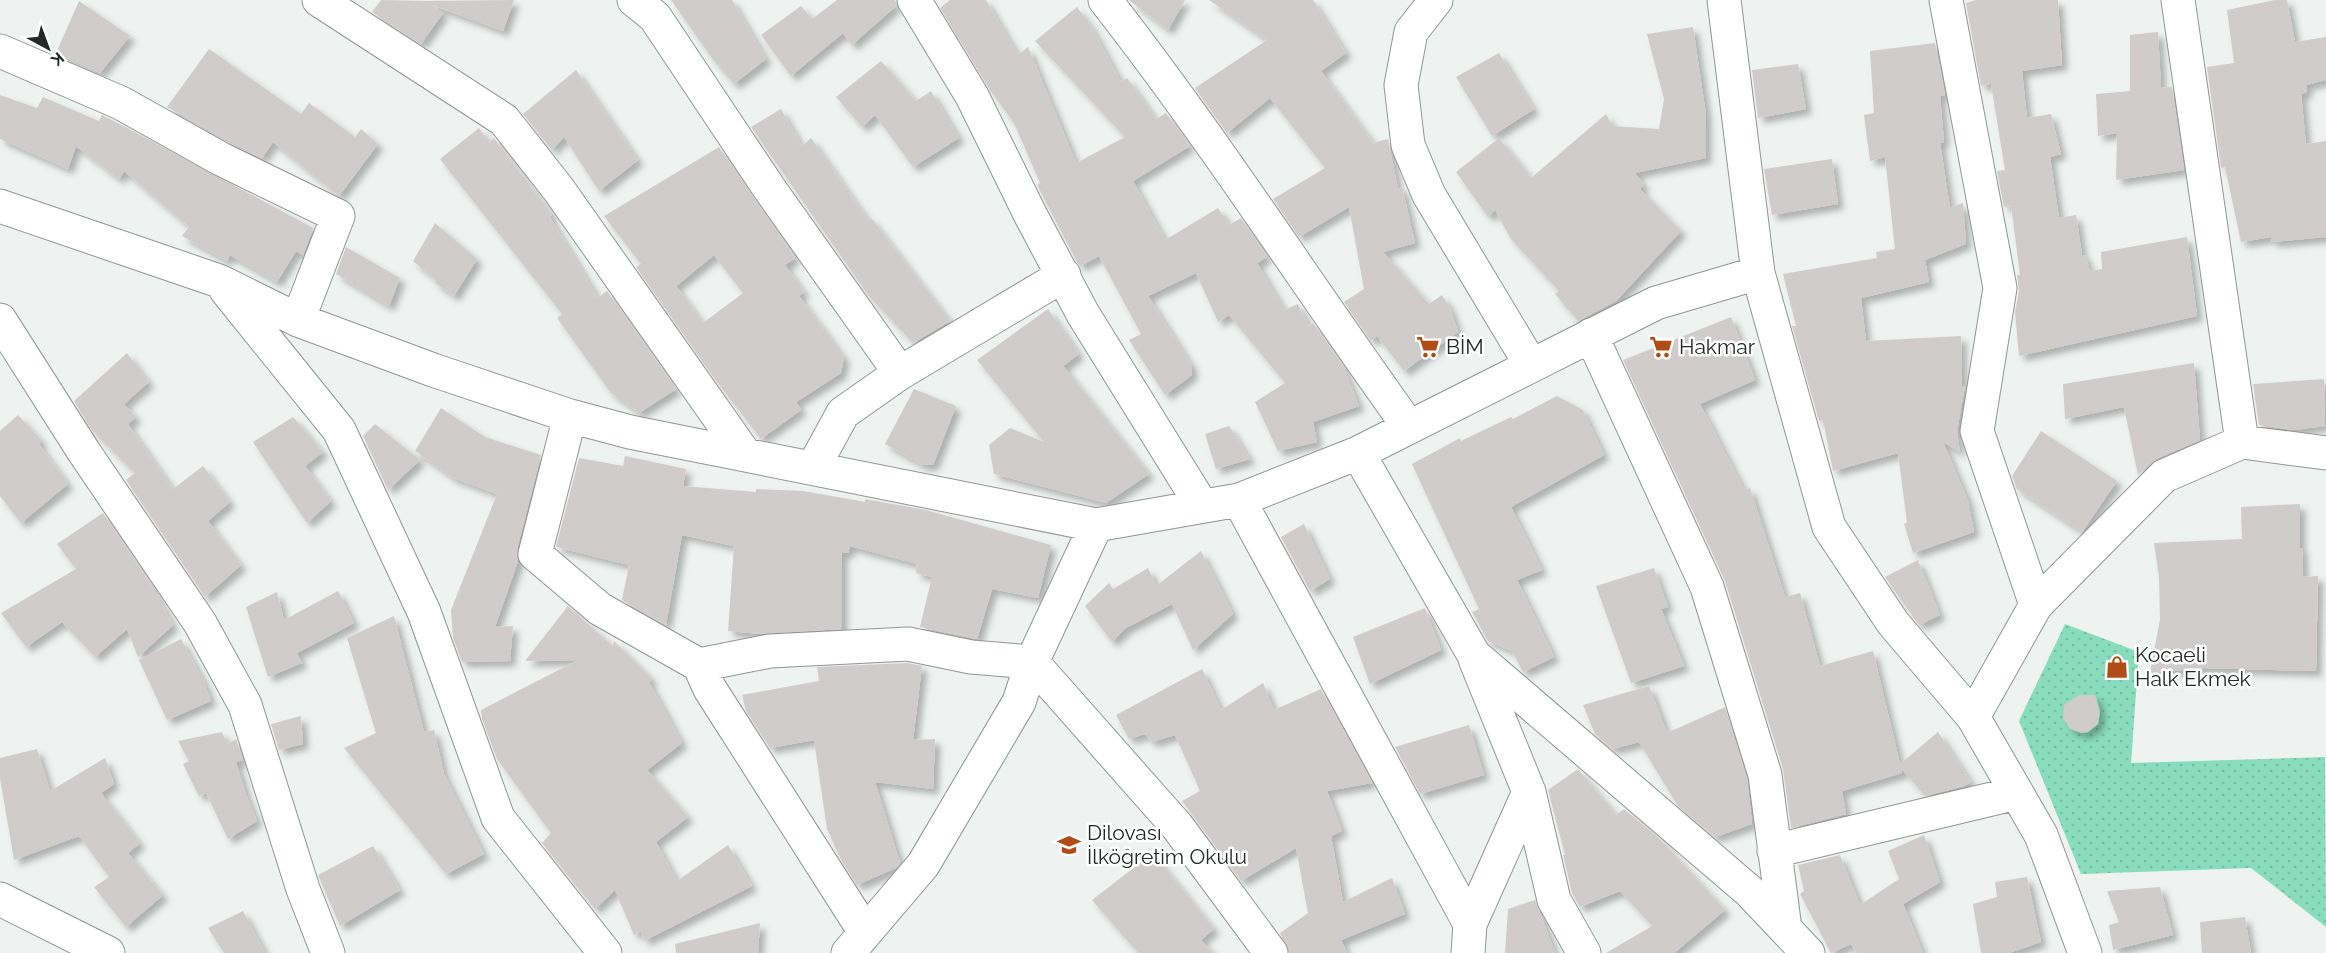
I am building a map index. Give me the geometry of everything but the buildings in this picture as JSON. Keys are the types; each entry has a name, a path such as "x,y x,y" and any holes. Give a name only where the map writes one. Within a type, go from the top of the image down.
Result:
{"street":[{"path":"319,0 504,120 559,190 744,453"},
{"path":"634,0 655,17 769,188 900,373"},
{"path":"914,0 972,96 1030,214 1083,314 1202,506"},
{"path":"1105,0 1237,177 1316,297 1410,427"},
{"path":"1724,0 1758,273 1829,527 1893,623 1973,717 2041,835 2085,953"},
{"path":"1946,0 2000,288 1977,431 2036,604"},
{"path":"2178,0 2241,442"},
{"path":"1428,2 1411,32 1401,86 1408,145 1429,195 1531,365"},
{"path":"0,51 121,103 221,159 338,216 298,320"},
{"path":"0,206 219,280 298,320 433,370 570,416 630,432 1096,525 1239,500 1358,453 1656,303 1758,273"},
{"path":"813,468 843,413 900,373 1064,275"},
{"path":"219,280 339,430 424,612 498,818 605,953"},
{"path":"0,320 84,452 200,623 245,705 303,889 328,953"},
{"path":"1591,335 1707,587 1765,776 1785,929"},
{"path":"570,416 535,554 600,609 699,665 710,689 857,943 923,865 1019,702 1032,662 1096,525"},
{"path":"1973,717 2036,604 2164,476 2241,442 2326,453"},
{"path":"1358,453 1474,655 1529,792 1554,900 1584,953"},
{"path":"1239,500 1469,938"},
{"path":"699,665 770,651 908,644 971,657 1032,662 1177,826 1271,953"},
{"path":"1474,655 1749,891 1808,953"},
{"path":"1469,938 1529,792"},
{"path":"1774,850 2017,793"},
{"path":"0,899 108,953"}],"green space":[{"path":"2065,624 2139,652 2131,763 2325,757 2326,927 2251,868 2081,874 2019,721"}],"place":[{"name":"BİM","path":"1428,347"},
{"name":"Hakmar","path":"1661,347"},
{"name":"Kocaeli Halk Ekmek","path":"2117,667"},
{"name":"Dilovası İlköğretim Okulu","path":"1069,845"}]}
